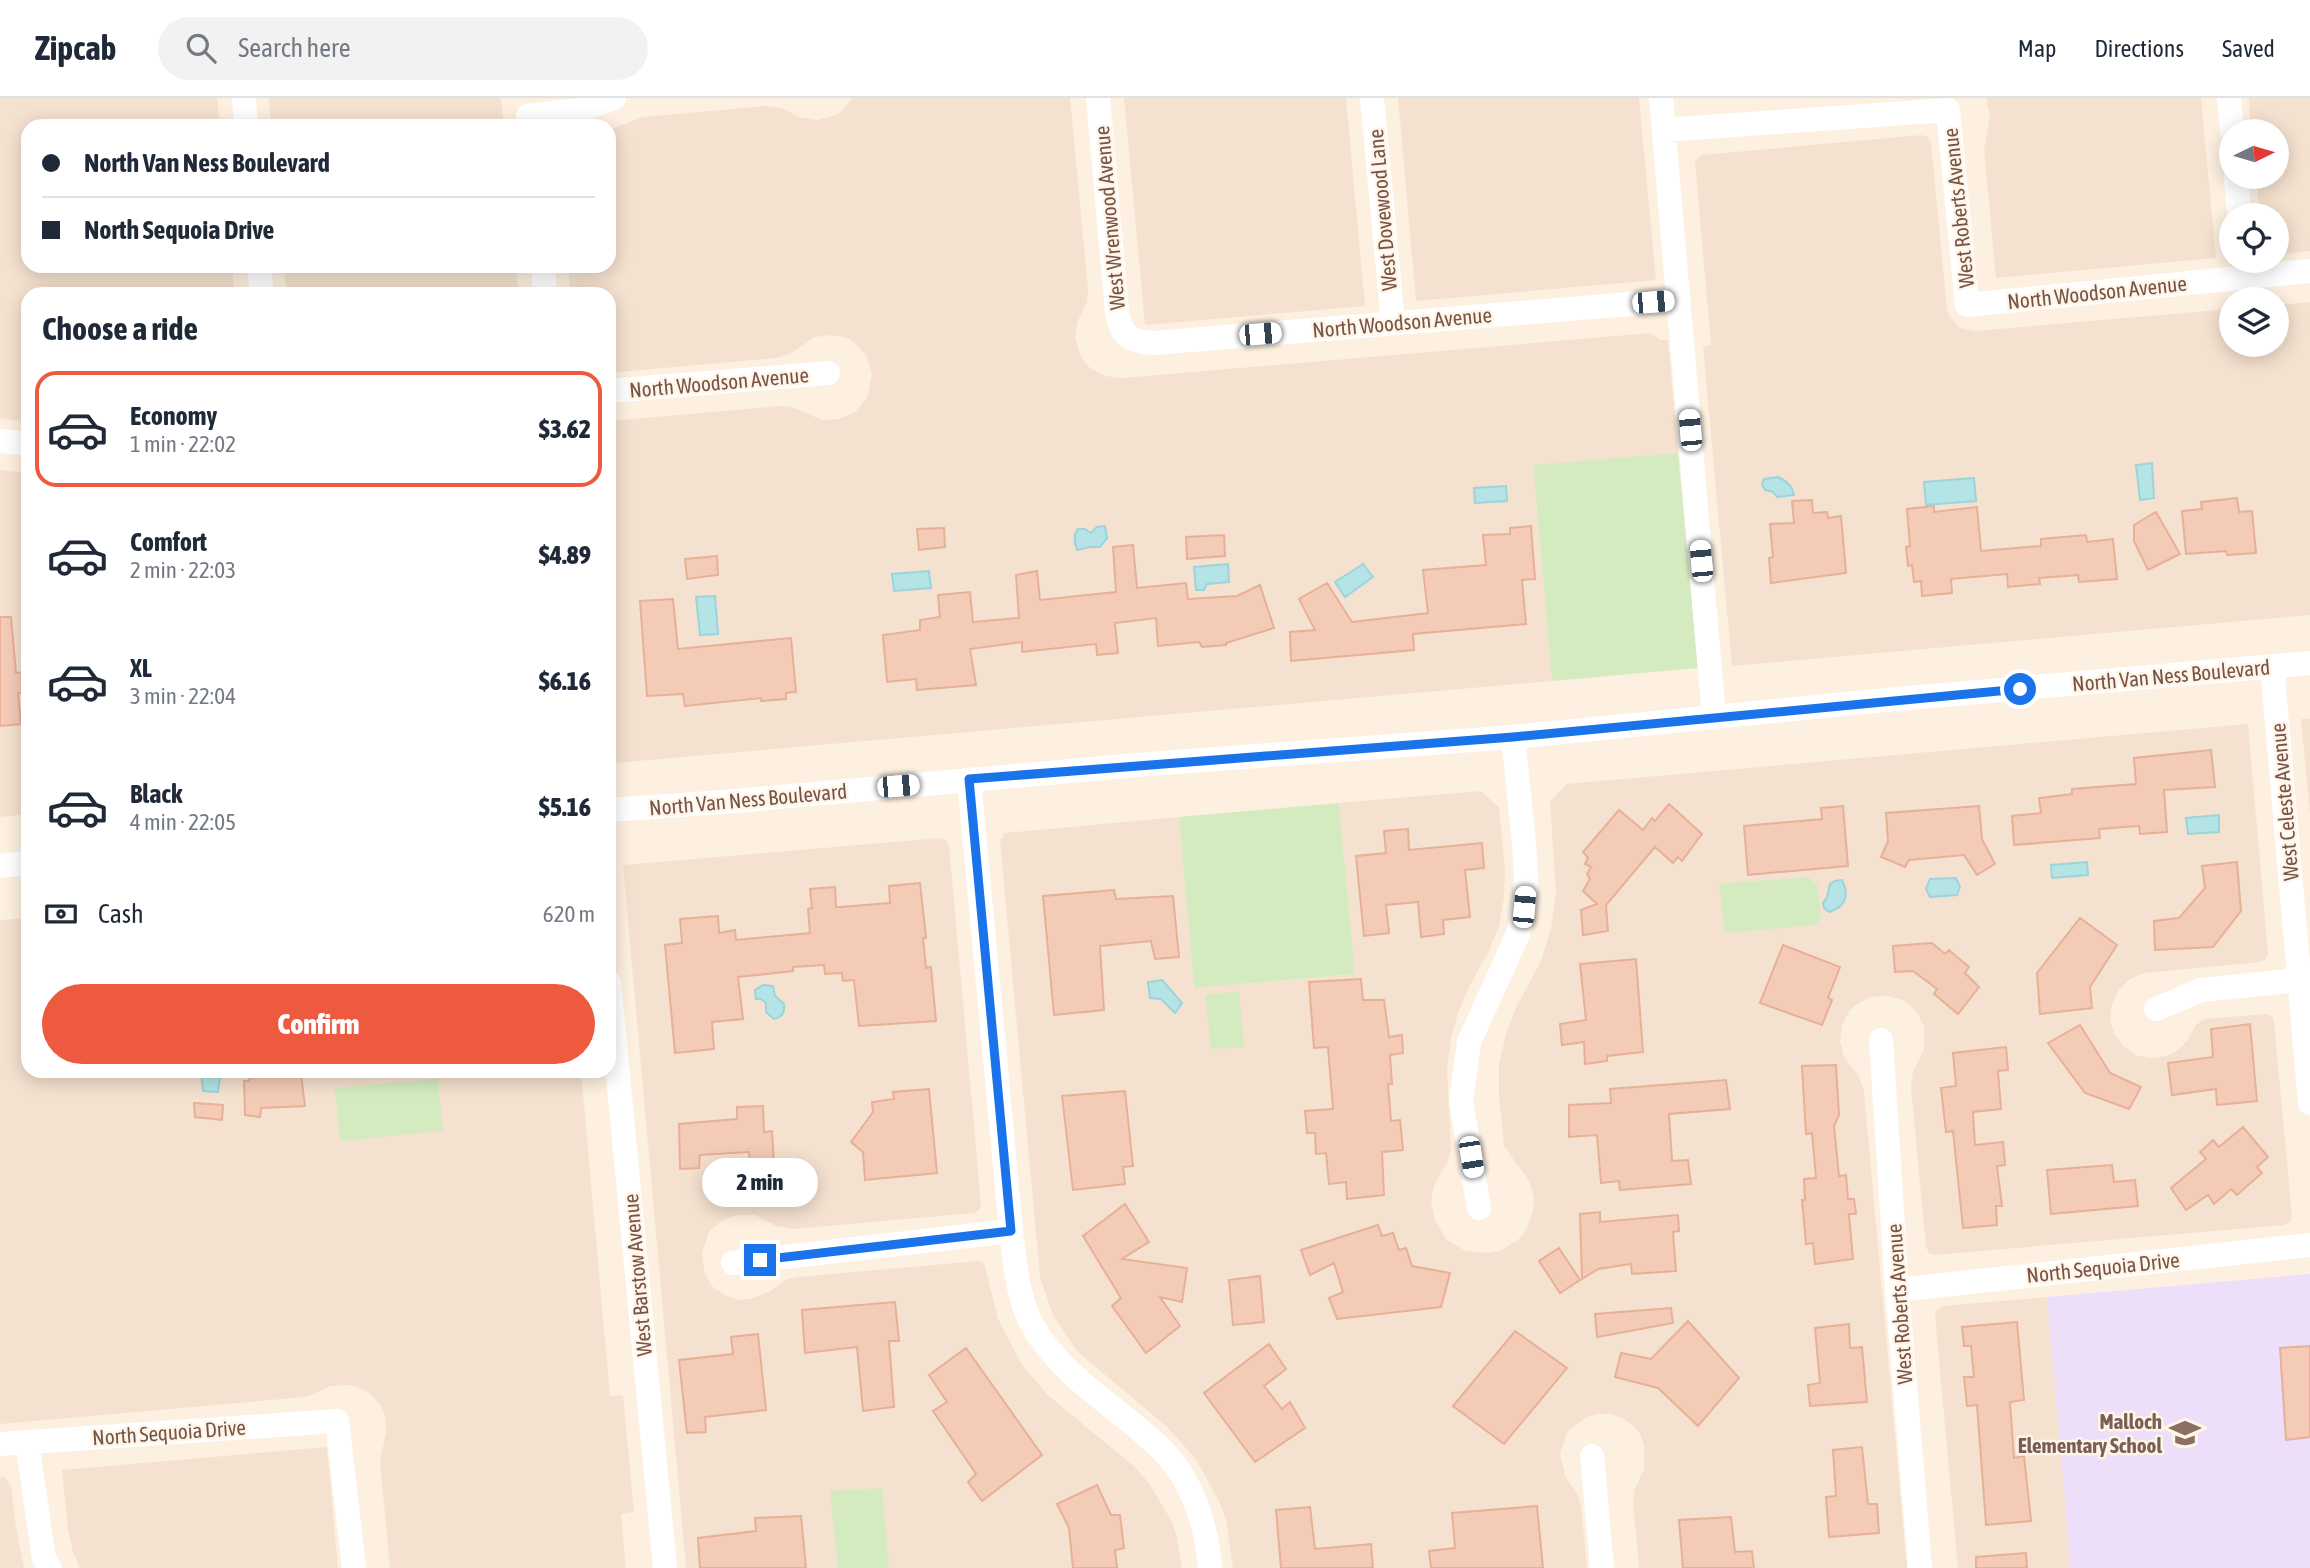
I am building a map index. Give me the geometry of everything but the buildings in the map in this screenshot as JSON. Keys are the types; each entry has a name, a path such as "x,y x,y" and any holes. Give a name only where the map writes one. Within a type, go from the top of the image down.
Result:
{"street":[{"path":"244,98 246,119"},
{"path":"528,113 580,110 614,98"},
{"name":"West Wrenwood Avenue","path":"1098,98 1116,312 1119,325 1127,337"},
{"name":"West Dovewood Lane","path":"1372,98 1392,323"},
{"path":"1661,98 1714,718"},
{"path":"2229,98 2231,119"},
{"name":"West Roberts Avenue","path":"1664,130 1948,110 1967,305"},
{"name":"North Woodson Avenue","path":"2289,270 2310,271"},
{"name":"North Woodson Avenue","path":"1967,305 2219,271"},
{"name":"North Woodson Avenue","path":"1127,337 1154,343 1679,300"},
{"name":"North Woodson Avenue","path":"616,390 828,373"},
{"path":"0,441 21,443"},
{"name":"North Van Ness Boulevard","path":"616,809 1513,737 2310,663"},
{"name":"West Celeste Avenue","path":"2272,666 2310,1103"},
{"path":"1479,1208 1461,1101 1469,1042 1518,934 1524,907 1524,843 1513,737"},
{"path":"969,779 1011,1231 1020,1295 1031,1322 1047,1349 1066,1370 1165,1453 1185,1482 1201,1516 1210,1568"},
{"path":"0,866 21,864"},
{"path":"2157,1009 2201,990 2300,980"},
{"name":"West Roberts Avenue","path":"1881,1040 1897,1290 1920,1568"},
{"name":"West Barstow Avenue","path":"616,1055 665,1568"},
{"path":"733,1263 1011,1231"},
{"name":"North Sequoia Drive","path":"1897,1290 2310,1245"},
{"name":"North Sequoia Drive","path":"0,1444 337,1421 354,1568"},
{"path":"27,1442 44,1559 50,1568"},
{"path":"1592,1456 1602,1568"}],"shaded area":[{"path":"0,98 217,98 219,119 21,119 21,273 233,273 234,287 21,287 21,421 0,418"},
{"path":"269,98 501,98 503,119 270,119"},
{"path":"852,98 1070,98 1088,289 1087,302 1077,323 1075,338 1084,361 1090,368 1105,376 1122,378 1651,333 1660,340 1668,340 1678,453 1533,466 1552,681 616,763 616,420 780,406 792,407 822,420 839,419 855,412 867,398 872,374 867,357 856,344 849,339 832,335 815,337 791,353 776,358 616,372 616,287 570,287 569,273 616,273 616,127 643,117 766,106 817,120 841,112"},
{"path":"1124,98 1346,98 1365,306 1145,325"},
{"path":"1398,98 1639,98 1656,280 1416,301"},
{"path":"1986,98 2201,98 2216,258 1996,278 1984,149 1990,117"},
{"path":"2249,98 2310,98 2310,251 2289,254 2289,203 2259,203 2257,189 2289,189 2289,119 2250,119"},
{"path":"1922,135 1928,137 1931,143 1947,309 1960,328 1975,331 2219,310 2219,357 2289,357 2289,304 2310,302 2310,615 1732,666 1703,347 1711,345 1695,161 1702,155"},
{"path":"285,273 517,273 518,287 286,287"},
{"path":"0,470 21,472 21,815 0,817"},
{"path":"2301,719 2310,719 2310,814"},
{"path":"2248,724 2268,953 2266,959 2261,962 2144,973 2130,979 2119,990 2112,1004 2110,1019 2114,1033 2123,1046 2136,1055 2151,1058 2166,1056 2178,1050 2188,1040 2196,1025 2204,1019 2266,1014 2272,1016 2292,1216 2290,1222 2284,1225 1934,1255 1929,1253 1926,1247 1911,1087 1913,1072 1924,1049 1924,1026 1910,1005 1903,1000 1887,996 1870,997 1856,1005 1849,1011 1842,1026 1840,1042 1844,1056 1859,1077 1864,1091 1907,1568 1639,1568 1633,1502 1634,1491 1644,1469 1644,1445 1640,1434 1622,1418 1599,1414 1587,1417 1568,1431 1560,1453 1565,1476 1578,1495 1581,1506 1587,1568 1233,1568 1226,1520 1219,1501 1196,1459 1168,1428 1077,1351 1053,1315 1040,1277 1000,841 1004,833 1179,817 1194,988 1355,974 1339,803 1481,791 1499,807 1505,870 1504,898 1499,926 1458,1013 1451,1038 1447,1068 1451,1151 1435,1183 1431,1200 1435,1221 1447,1240 1466,1251 1488,1253 1500,1251 1518,1240 1526,1230 1533,1211 1534,1199 1529,1181 1504,1146 1499,1064 1515,1010 1541,961 1551,929 1556,892 1550,802 1566,784"},
{"path":"940,838 946,840 949,845 981,1204 979,1210 974,1213 793,1229 776,1226 755,1215 735,1215 720,1222 709,1232 702,1253 705,1275 713,1287 739,1300 769,1292 785,1280 798,1277 978,1261 984,1263 998,1319 1022,1365 1049,1396 1136,1468 1149,1483 1171,1520 1182,1568 686,1568 623,865"},
{"path":"21,918 21,1078 582,1078 610,1396 623,1395 634,1512 621,1514 626,1568 390,1568 380,1461 386,1432 385,1416 380,1404 371,1394 348,1385 331,1386 306,1397 0,1424 0,920"},
{"name":"Malloch Elementary School","path":"2310,1274 2310,1568 2071,1568 2047,1297"},
{"path":"2047,1297 2071,1568 1958,1568 1935,1316 1937,1309 1943,1306"},
{"path":"327,1447 338,1568 80,1568 68,1530 62,1470"},
{"path":"0,1477 4,1477 11,1486 24,1568 0,1568"}],"green space":[{"path":"1678,453 1698,668 1552,681 1533,465"},
{"path":"1339,803 1355,974 1194,988 1179,817"},
{"path":"1808,877 1817,884 1821,918 1815,925 1725,933 1719,884"},
{"path":"1239,991 1244,1047 1211,1049 1205,995"},
{"path":"438,1079 443,1131 340,1141 335,1088"},
{"path":"882,1488 889,1568 838,1568 830,1491"}],"water":[{"path":"2152,463 2154,498 2140,500 2136,465"},
{"path":"1778,477 1788,484 1794,495 1777,497 1773,492 1765,490 1762,485 1764,479"},
{"path":"1974,478 1976,501 1926,505 1924,482"},
{"path":"1506,486 1507,501 1475,503 1474,488"},
{"path":"1105,526 1107,538 1100,547 1077,550 1074,539 1078,529 1091,533 1097,527"},
{"path":"1228,564 1229,582 1207,584 1204,590 1196,590 1194,567"},
{"path":"1363,564 1373,577 1345,597 1335,582"},
{"path":"929,571 931,588 894,591 892,574"},
{"path":"715,596 718,634 700,635 696,597"},
{"path":"2219,815 2219,832 2188,834 2186,818"},
{"path":"2087,862 2088,875 2052,878 2051,865"},
{"path":"1956,878 1960,887 1957,895 1930,897 1926,889 1930,879"},
{"path":"1842,880 1846,896 1839,907 1829,912 1823,903 1830,884"},
{"path":"1162,980 1182,1003 1175,1013 1161,999 1150,998 1148,982"},
{"path":"763,985 773,986 775,996 784,1004 781,1016 777,1018 774,1019 766,1012 766,1003 756,999 755,990"},
{"path":"202,1078 220,1078 218,1092 203,1091"}],"place":[{"name":"Malloch Elementary School","path":"2185,1433"}],"route":[{"path":"760,1260 1011,1231 969,779 1513,737 2020,689"}]}
